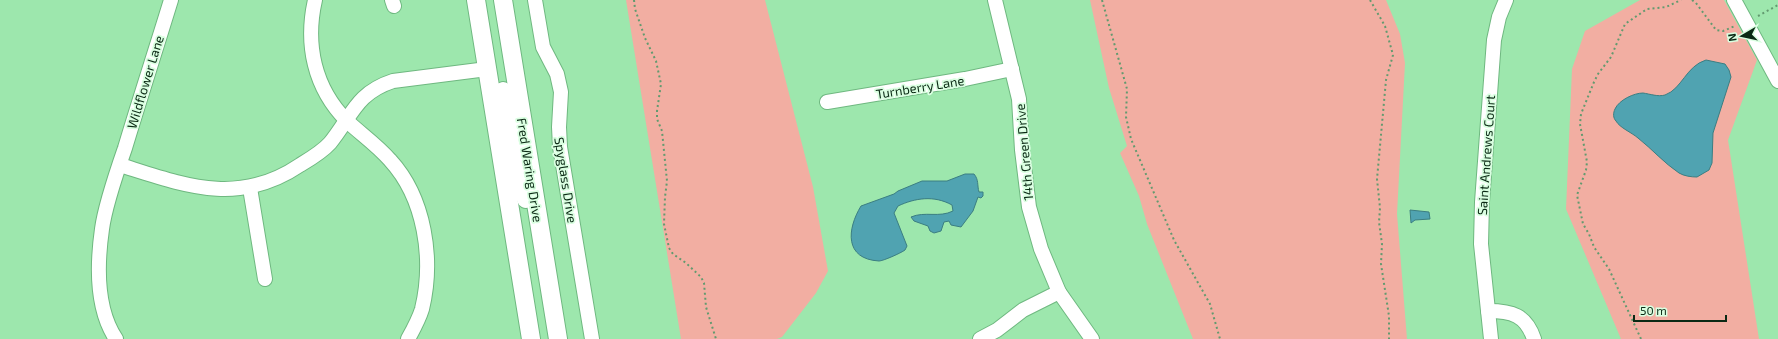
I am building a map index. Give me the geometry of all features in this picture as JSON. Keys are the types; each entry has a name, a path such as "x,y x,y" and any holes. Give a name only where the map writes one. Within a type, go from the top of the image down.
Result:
{"main road":[{"name":"Fred Waring Drive","path":"476,0 531,339"},
{"name":"Fred Waring Drive","path":"503,0 558,339"},
{"path":"487,69 494,69 500,75 517,171 541,239"}],"street":[{"name":"Wildflower Lane","path":"116,339 105,312 101,291 100,265 102,228 171,0"},
{"path":"315,0 310,36 315,70 324,91 346,119 390,160 417,205 426,248 425,290 422,310 408,339"},
{"name":"Spyglass Drive","path":"535,0 543,47 557,74 561,92 559,127 560,147 592,339"},
{"name":"14th Green Drive","path":"995,0 1019,100 1022,150 1029,207 1041,249 1059,292 1092,339"},
{"name":"Saint Andrews Court","path":"1491,339 1481,244 1482,202 1494,40 1499,17 1506,0"},
{"path":"1734,0 1778,81"},
{"path":"120,165 179,183 205,188 225,190 250,188 269,182 291,171 316,155 329,144 363,97 379,86 393,81 487,69"},
{"name":"Turnberry Lane","path":"827,102 965,79 1012,69"},
{"path":"250,188 265,279"},
{"path":"980,339 997,330 1023,310 1059,292"},
{"path":"1488,311 1502,311 1521,318 1531,330 1534,339"}],"path":[{"path":"634,0 635,9 645,38 656,61 661,84 657,119 662,131 667,181 664,224 669,248 673,254 686,263 701,277 704,283 706,308 716,339"},
{"path":"1102,0 1127,89 1126,118 1131,139 1174,240 1210,304 1220,339"},
{"path":"1370,0 1385,26 1393,55 1386,80 1377,179 1380,208 1379,222 1382,244 1381,264 1389,316 1389,339"},
{"path":"1641,339 1609,269 1594,247 1589,234 1582,224 1577,195 1586,170 1587,162 1580,124 1581,114 1594,82 1598,74 1611,58 1625,24 1647,9 1666,7 1681,0"},
{"path":"1692,0 1696,3 1716,30 1723,31 1737,25"},
{"path":"1753,18 1778,5"}],"shaded area":[{"path":"626,0 765,0 813,187 828,271 816,293 782,337 777,339 681,339"},
{"path":"1090,0 1386,0 1400,34 1405,63 1397,214 1407,339 1193,339 1147,224 1139,196 1120,153 1127,146 1109,88"},
{"path":"1640,0 1724,0 1757,60 1728,140 1759,339 1621,339 1566,209 1572,69 1585,31"}],"water":[{"path":"1706,60 1725,64 1731,77 1713,133 1712,163 1709,170 1697,177 1690,177 1681,174 1674,169 1638,138 1620,126 1615,120 1614,114 1617,106 1623,100 1631,96 1643,93 1662,96 1671,92 1694,67"},
{"path":"965,174 974,174 976,176 979,192 983,192 983,196 981,198 978,197 973,211 961,227 951,225 949,221 944,222 941,231 934,233 930,231 928,226 914,221 911,217 916,215 948,213 953,211 952,205 931,199 911,201 898,206 894,213 907,246 905,250 892,257 879,261 868,259 859,255 854,249 851,233 856,215 861,206 894,194 922,181 947,181"},
{"path":"1410,210 1429,212 1430,219 1415,220 1411,223"}]}
